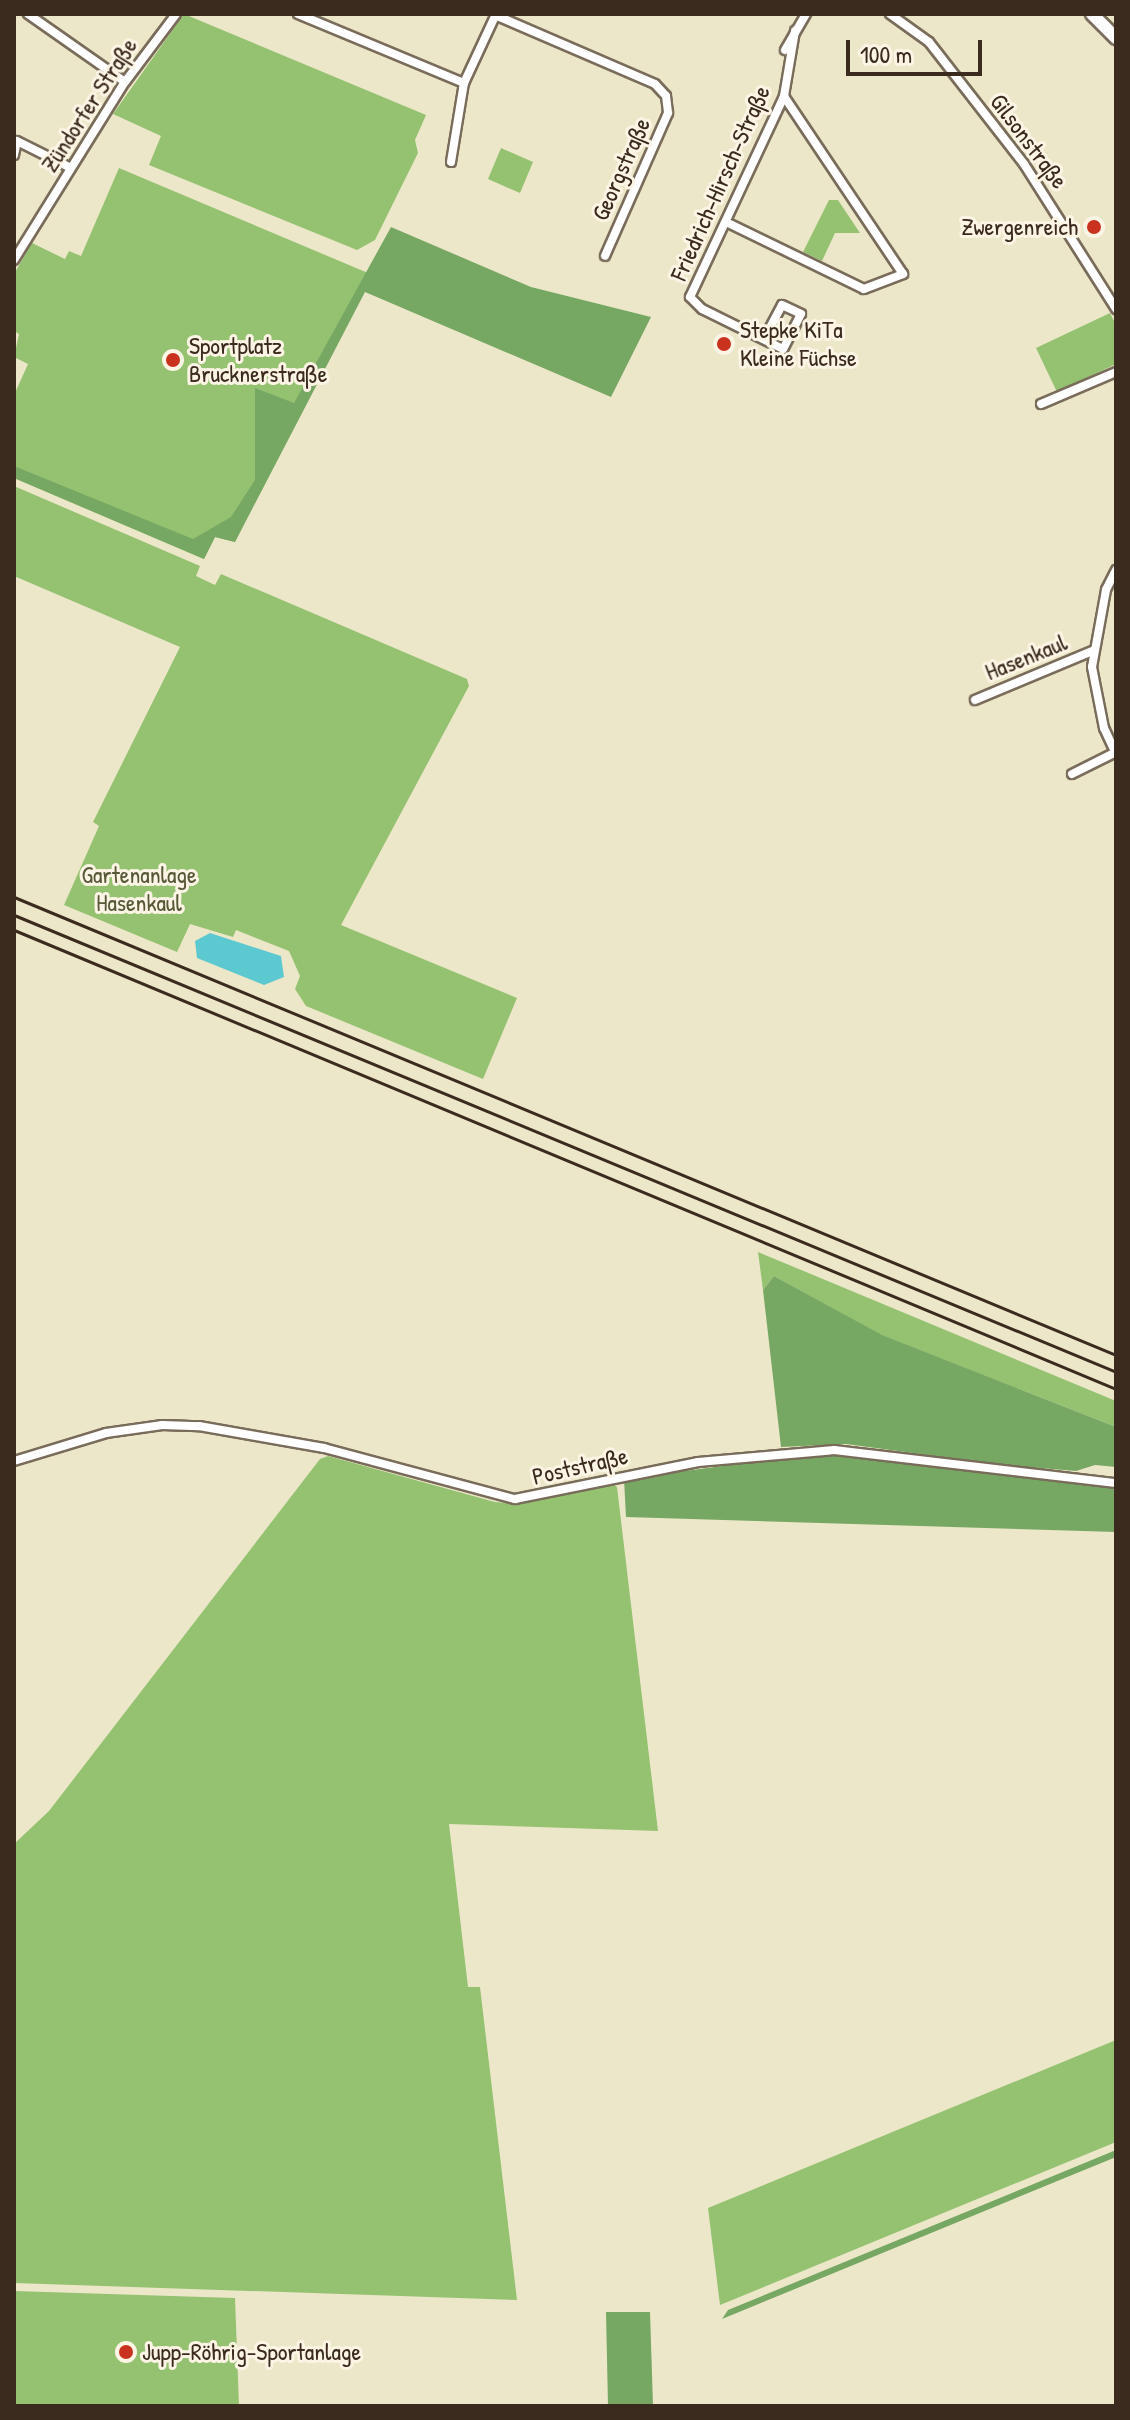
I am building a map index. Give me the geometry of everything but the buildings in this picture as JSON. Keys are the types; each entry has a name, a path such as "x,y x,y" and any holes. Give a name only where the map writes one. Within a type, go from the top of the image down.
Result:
{"main road":[{"path":"1092,14 1116,38"}],"street":[{"path":"28,14 125,82"},
{"name":"Zündorfer Straße","path":"14,260 125,82 176,14"},
{"path":"298,14 464,83"},
{"name":"Friedrich-Hirsch-Straße","path":"785,50 806,14"},
{"name":"Gilsonstraße","path":"890,14 929,42 1024,164 1116,309"},
{"path":"451,162 464,83 495,15"},
{"name":"Georgstraße","path":"495,15 649,81 666,96 668,113 605,256"},
{"name":"Friedrich-Hirsch-Straße","path":"764,339 693,304 692,292 784,96 795,31"},
{"path":"726,222 864,289 903,274 784,96"},
{"path":"14,155 16,138 71,168"},
{"path":"782,305 801,314 783,349 764,339 782,305"},
{"path":"1041,404 1116,372"},
{"path":"1072,774 1116,753 1104,728 1092,651 1116,570"},
{"name":"Hasenkaul","path":"975,700 1092,651"},
{"name":"Poststraße","path":"14,1461 106,1433 162,1425 199,1426 324,1448 515,1499 698,1462 834,1450 1116,1483"}],"green space":[{"path":"184,14 426,115 415,140 418,153 375,240 357,250 149,165 161,136 113,114"},
{"path":"501,148 533,162 520,193 488,179"},
{"name":"Sportplatz Brucknerstraße","path":"119,168 368,273 235,542 215,537 204,559 14,478 14,395 28,364 14,357 19,334 14,331 14,274 32,243 65,259 69,251 81,256"},
{"path":"829,200 838,200 860,233 835,233 822,261 803,252"},
{"path":"391,227 531,287 651,317 611,397 365,292 235,542 215,537 204,559 14,478 14,466 193,539 231,517 255,480 255,388 294,403"},
{"path":"1110,313 1116,325 1116,364 1057,392 1036,348"},
{"name":"Gartenanlage Hasenkaul","path":"14,486 200,566 196,576 215,585 221,574 467,679 469,686 341,925 517,998 483,1079 306,1006 295,989 300,976 289,951 236,930 233,937 190,924 177,952 64,905 99,826 93,822 180,647 14,576"},
{"path":"758,1252 1116,1401 1116,1427 881,1335 774,1276 763,1290"},
{"path":"774,1276 882,1335 1116,1427 1116,1467 1095,1465 1076,1471 994,1464 846,1444 781,1447 763,1290"},
{"path":"854,1455 1106,1486 1116,1490 1116,1532 626,1517 624,1479 783,1458"},
{"path":"328,1456 495,1502 517,1504 610,1482 617,1487 658,1831 449,1824 468,1987 480,1987 517,2300 14,2283 14,1844 49,1811 320,1459"},
{"path":"1116,2040 1116,2142 720,2305 708,2208"},
{"path":"1116,2150 1116,2157 722,2319 728,2310"},
{"name":"Jupp-Röhrig-Sportanlage","path":"14,2291 235,2298 239,2406 14,2406"},
{"path":"606,2312 650,2312 653,2406 608,2406"}],"water":[{"path":"210,933 281,956 284,977 264,985 197,958 195,941"}],"railway":[{"path":"14,897 1116,1355"},
{"path":"14,915 1116,1372"},
{"path":"14,930 1116,1389"}],"place":[{"name":"Zwergenreich","path":"1094,227"},
{"name":"Stepke KiTa Kleine Füchse","path":"724,344"},
{"name":"Sportplatz Brucknerstraße","path":"173,360"},
{"name":"Jupp-Röhrig-Sportanlage","path":"126,2352"}]}
